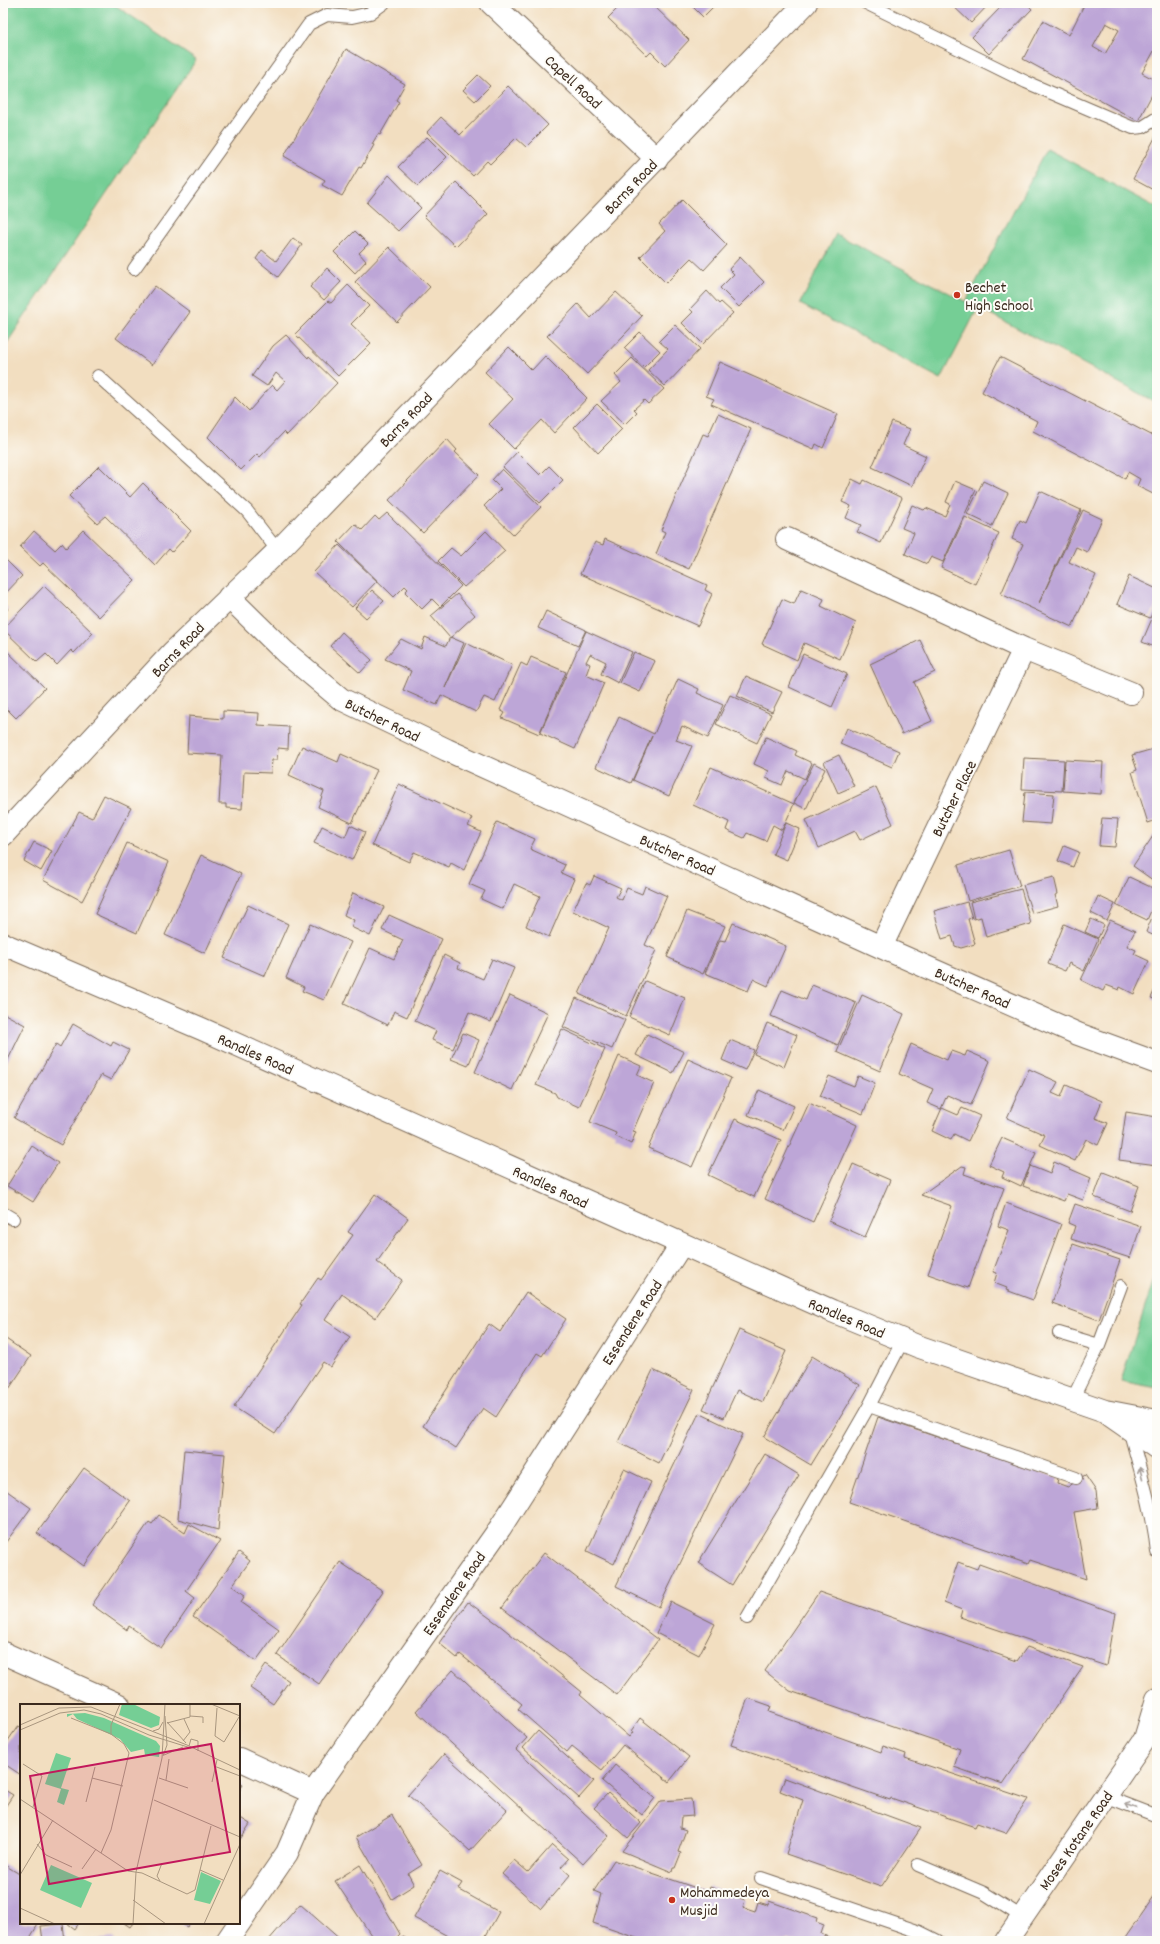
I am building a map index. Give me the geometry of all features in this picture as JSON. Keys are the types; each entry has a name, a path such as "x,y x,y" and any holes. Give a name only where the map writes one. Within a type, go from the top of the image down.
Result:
{"street":[{"name":"Capell Road","path":"491,3 657,159"},
{"name":"Barns Road","path":"3,835 172,653 278,551 806,3"},
{"path":"787,539 1024,649 1131,693"},
{"name":"Butcher Road","path":"229,597 285,652 341,699 447,750 881,947 1078,1034 1157,1062"},
{"name":"Butcher Place","path":"881,947 1024,649"},
{"name":"Randles Road","path":"3,944 202,1029 418,1125 680,1245 832,1311 903,1340 1072,1400 1105,1411 1157,1421"},
{"name":"Essendene Road","path":"240,1922 287,1853 313,1793 500,1528 680,1245"},
{"name":"Randles Road","path":"1105,1411 1157,1448"},
{"path":"3,1652 117,1704"},
{"name":"Moses Kotane Road","path":"1006,1941 1105,1796 1151,1733 1157,1699"},
{"path":"240,1759 313,1793"},
{"name":"Essendene Road","path":"227,1941 239,1924"}],"lane":[{"path":"134,269 309,24 327,15 352,17 370,13 384,3"},
{"path":"866,3 1026,82 1129,126 1139,128 1143,127 1157,118"},
{"path":"98,376 247,511 278,551"},
{"path":"1072,1400 1099,1345 1121,1286"},
{"path":"1059,1333 1099,1345"},
{"path":"747,1618 869,1406 903,1340"},
{"path":"869,1406 1076,1478"},
{"path":"1129,1428 1149,1505 1155,1532 1157,1552"},
{"path":"1105,1796 1157,1816"},
{"path":"918,1866 984,1894 1022,1917"},
{"path":"761,1878 921,1937 938,1941"}],"green space":[{"path":"3,3 112,3 196,60 3,349"},
{"path":"1047,149 1157,208 1157,403 966,301"},
{"path":"836,234 978,308 941,379 800,304"},
{"path":"1157,1270 1157,1388 1121,1381"}],"building":[{"path":"546,3 554,3 551,7"},
{"path":"623,3 651,3 689,40 665,66 651,52 647,56 608,18"},
{"path":"689,3 717,3 703,17"},
{"path":"950,3 990,3 971,23"},
{"path":"997,3 1026,3 1032,9 989,54 972,37 1001,7"},
{"path":"1085,3 1157,3 1157,53 1154,51 1142,73 1157,81 1157,85 1138,121 1023,59 1043,21 1069,35","holes":["1106,23 1119,30 1105,54 1093,47"]},
{"path":"346,49 405,84 396,100 399,102 380,135 378,134 372,144 374,145 361,168 359,167 342,196 322,185 325,180 284,156"},
{"path":"478,75 490,86 475,101 463,90"},
{"path":"508,86 548,125 526,147 516,138 490,164 487,161 473,176 427,132 441,117 460,135"},
{"path":"1157,134 1157,192 1133,179"},
{"path":"427,137 447,157 418,186 398,167"},
{"path":"389,175 421,208 398,231 367,203"},
{"path":"456,182 488,214 456,247 424,216"},
{"path":"682,200 727,245 704,270 691,258 666,283 640,257 665,231 659,224"},
{"path":"355,231 368,244 359,253 366,261 355,273 334,252"},
{"path":"293,238 302,245 278,277 256,259 262,250 276,261"},
{"path":"389,247 430,287 397,322 355,282"},
{"path":"740,257 764,282 739,307 720,288 734,274 729,269"},
{"path":"327,268 341,282 324,300 310,287"},
{"path":"348,285 369,306 351,324 371,343 338,376 295,334 328,301 331,303"},
{"path":"155,286 190,312 152,365 116,338"},
{"path":"707,291 719,304 721,302 733,313 703,344 682,323 693,312 690,309"},
{"path":"616,292 642,316 587,374 547,336 578,304 591,318"},
{"path":"675,325 700,349 665,386 648,370 668,349 659,341"},
{"path":"640,332 660,351 644,367 624,348"},
{"path":"286,335 308,358 309,356 337,383 287,435 284,432 260,457 257,454 241,470 208,437 235,397 249,411 272,385 277,390 285,381 276,373 267,386 252,376 273,346"},
{"path":"509,347 532,370 545,356 587,398 554,433 542,420 514,449 489,424 513,399 485,372"},
{"path":"1000,357 1157,438 1157,496 1137,486 1140,479 1128,472 1125,479 1033,431 1037,421 982,392"},
{"path":"632,358 664,389 648,404 644,400 634,409 637,412 625,424 601,401 621,382 615,375"},
{"path":"720,362 838,414 823,448 816,444 814,449 711,404 714,399 706,396"},
{"path":"597,404 622,429 598,453 574,427"},
{"path":"718,414 751,429 689,569 656,554 665,532 661,530 703,434 708,436"},
{"path":"892,422 910,429 903,445 926,456 912,486 872,467"},
{"path":"447,439 457,450 455,452 479,475 423,533 389,500"},
{"path":"517,452 540,475 549,466 563,480 540,503 503,467"},
{"path":"99,466 130,497 143,483 191,531 172,552 169,549 155,565 105,516 97,523 69,496"},
{"path":"502,469 541,507 514,535 484,506 501,489 492,480"},
{"path":"852,479 862,484 864,480 902,498 881,543 857,532 861,525 846,518 851,506 842,502"},
{"path":"955,481 976,490 943,562 931,557 927,564 905,554 914,533 902,528 912,505 924,510 926,508 945,516 950,504 946,502"},
{"path":"983,481 1008,493 992,526 967,514"},
{"path":"1040,491 1081,510 1039,603 1083,510 1102,519 1087,552 1076,547 1069,562 1096,575 1072,627 1001,594 1023,544 1012,539 1020,520 1026,523"},
{"path":"387,513 461,586 440,607 432,599 422,609 405,592 408,589 405,586 394,597 338,542 355,524 362,530 375,516 379,520"},
{"path":"965,517 999,533 975,584 941,568"},
{"path":"83,530 135,580 99,617 43,563 40,566 20,547 34,531 55,550 62,543 66,548"},
{"path":"486,531 505,551 464,587 438,561 451,548 461,556"},
{"path":"605,539 707,585 705,590 712,594 698,626 580,574 595,542 603,545"},
{"path":"339,545 377,581 352,607 314,572"},
{"path":"6,560 22,576 3,596 3,563"},
{"path":"1129,576 1157,589 1157,603 1150,618 1117,604"},
{"path":"44,586 93,633 74,653 71,650 57,665 46,654 37,662 3,629"},
{"path":"801,589 824,599 821,606 856,623 840,659 804,643 797,660 762,644 782,599 794,604"},
{"path":"372,590 384,601 366,618 355,608"},
{"path":"457,594 475,615 450,638 431,616"},
{"path":"3,604 8,609 3,614"},
{"path":"1157,607 1157,648 1142,642"},
{"path":"546,611 586,630 578,646 538,628"},
{"path":"586,631 632,652 618,683 601,674 606,662 590,654 586,662 590,664 586,675 604,683 575,749 540,733"},
{"path":"342,632 372,660 360,673 330,646"},
{"path":"425,637 446,646 450,637 464,643 445,688 466,643 512,665 495,702 484,697 476,712 441,695 437,705 403,690 411,671 385,659 401,639 421,649"},
{"path":"920,640 935,672 914,682 932,721 902,734 870,664"},
{"path":"3,647 45,688 16,718 3,705"},
{"path":"634,652 655,661 640,692 620,683"},
{"path":"803,654 847,674 832,707 789,687"},
{"path":"531,657 566,672 539,734 502,718 505,713 500,710 521,663 527,666"},
{"path":"746,676 782,692 772,712 737,696"},
{"path":"678,679 699,689 697,693 723,705 708,738 682,726 676,740 692,746 669,796 633,780 652,736 631,783 596,767 619,717 654,734"},
{"path":"730,695 771,714 757,743 716,724"},
{"path":"223,711 259,713 258,725 289,727 288,749 278,748 277,760 272,760 271,773 244,772 242,809 226,808 226,804 219,804 222,755 187,753 189,716 223,719"},
{"path":"847,728 899,751 892,767 840,744"},
{"path":"766,737 797,751 795,755 812,763 805,779 788,771 782,785 766,778 769,771 754,764"},
{"path":"302,746 338,762 341,754 377,770 352,823 318,807 324,791 289,775"},
{"path":"1157,748 1157,820 1148,823 1132,772 1137,770 1132,755"},
{"path":"839,755 854,786 838,793 824,762"},
{"path":"1024,758 1064,760 1062,791 1022,789"},
{"path":"1065,760 1103,762 1101,794 1063,791"},
{"path":"814,763 825,769 806,809 794,803"},
{"path":"711,767 794,804 782,830 773,825 766,841 747,833 744,838 726,830 729,822 693,805"},
{"path":"399,784 472,818 468,826 481,832 464,870 451,863 449,867 414,852 409,862 372,845"},
{"path":"876,787 893,824 860,840 855,831 819,848 806,820"},
{"path":"1025,792 1054,794 1051,824 1022,822"},
{"path":"104,795 131,808 82,901 43,880 79,812 92,818"},
{"path":"1102,818 1118,819 1115,847 1099,846"},
{"path":"497,822 535,839 530,849 565,865 561,873 574,879 549,937 526,926 540,896 514,884 503,909 481,899 485,891 469,884"},
{"path":"786,823 800,829 787,860 773,854"},
{"path":"350,825 365,832 352,860 314,843 322,826 345,837"},
{"path":"1157,830 1157,883 1133,866"},
{"path":"34,842 52,851 41,871 24,861"},
{"path":"127,843 169,862 137,933 95,914"},
{"path":"1064,846 1079,852 1073,867 1058,861"},
{"path":"1009,850 1020,886 968,901 958,865"},
{"path":"201,855 241,874 205,953 165,935"},
{"path":"594,876 621,888 616,897 622,900 627,888 642,894 645,886 667,896 645,945 656,950 626,1016 579,994 609,928 573,911 586,883 590,885"},
{"path":"1054,877 1058,894 1055,895 1058,906 1032,913 1023,885"},
{"path":"1129,877 1157,890 1157,905 1154,904 1147,920 1116,905"},
{"path":"1021,889 1031,924 986,937 981,917 974,919 970,902"},
{"path":"353,893 384,907 370,936 351,927 354,920 344,915"},
{"path":"1098,896 1115,904 1107,921 1091,913"},
{"path":"967,902 972,918 968,919 975,944 961,948 955,946 952,936 942,939 934,911"},
{"path":"248,905 288,924 265,976 224,958"},
{"path":"1157,905 1157,937 1146,932"},
{"path":"687,911 725,926 703,974 667,957"},
{"path":"389,915 442,939 407,1017 394,1011 388,1025 344,1004 370,948 394,959 403,940 382,930"},
{"path":"1091,919 1104,925 1098,938 1085,932"},
{"path":"1110,920 1135,931 1127,946 1136,950 1134,954 1149,961 1134,994 1120,987 1119,990 1106,985 1103,991 1081,980"},
{"path":"733,923 786,946 768,986 753,979 748,991 705,973 720,940 725,941"},
{"path":"310,924 351,942 324,1000 302,991 304,987 286,978"},
{"path":"1064,924 1098,939 1084,971 1069,963 1065,971 1048,964"},
{"path":"444,955 460,963 458,968 483,979 492,959 514,968 491,1022 469,1012 453,1049 432,1040 436,1031 415,1021"},
{"path":"645,981 685,998 670,1035 629,1017"},
{"path":"812,985 856,1003 838,1045 771,1016 782,990 806,1000"},
{"path":"1157,985 1157,1000 1151,998"},
{"path":"510,995 548,1013 512,1090 475,1072"},
{"path":"862,995 904,1014 880,1071 837,1052"},
{"path":"576,998 625,1020 612,1049 563,1027"},
{"path":"3,1013 25,1025 3,1070"},
{"path":"767,1023 797,1035 784,1067 754,1054"},
{"path":"73,1024 111,1046 113,1042 129,1050 111,1080 101,1075 61,1145 14,1118 56,1044 60,1047"},
{"path":"562,1029 605,1049 579,1107 557,1097 555,1093 536,1085"},
{"path":"463,1033 479,1040 468,1066 451,1059"},
{"path":"647,1034 684,1052 673,1073 636,1055"},
{"path":"730,1040 754,1050 745,1070 722,1060"},
{"path":"911,1044 947,1060 951,1051 965,1056 967,1051 990,1061 971,1105 947,1095 941,1109 927,1103 933,1089 899,1074"},
{"path":"619,1056 641,1066 637,1075 654,1083 633,1131 636,1132 631,1144 615,1136 616,1133 590,1122"},
{"path":"688,1059 731,1078 692,1167 648,1148"},
{"path":"1029,1069 1058,1082 1052,1093 1061,1097 1066,1085 1102,1101 1095,1118 1108,1123 1098,1145 1086,1139 1075,1161 1040,1145 1045,1135 1007,1118"},
{"path":"829,1076 854,1086 858,1076 875,1083 863,1114 820,1096"},
{"path":"759,1090 794,1106 783,1130 748,1115"},
{"path":"809,1103 857,1125 813,1222 765,1199"},
{"path":"942,1108 958,1115 962,1108 980,1116 968,1141 954,1134 951,1140 932,1131"},
{"path":"1126,1112 1157,1117 1157,1165 1119,1160"},
{"path":"735,1119 781,1140 754,1197 708,1175"},
{"path":"1002,1138 1036,1153 1021,1186 1002,1177 1004,1172 989,1165"},
{"path":"32,1146 58,1163 33,1202 7,1186"},
{"path":"1054,1162 1091,1178 1083,1200 1067,1194 1064,1201 1023,1186 1030,1166 1050,1174"},
{"path":"853,1164 890,1180 865,1237 829,1221"},
{"path":"962,1166 966,1167 964,1174 1004,1188 968,1288 928,1274 952,1206 921,1195"},
{"path":"1103,1172 1139,1186 1130,1211 1094,1197"},
{"path":"375,1194 408,1218 377,1262 402,1280 375,1318 342,1294 325,1320 350,1337 331,1367 323,1362 275,1434 234,1407 302,1305 300,1304 318,1278 321,1280 353,1235 348,1232"},
{"path":"1006,1203 1061,1224 1033,1300 1006,1290 1007,1288 994,1283 997,1273 993,1272 1009,1230 998,1226"},
{"path":"1075,1204 1141,1226 1130,1258 1071,1239 1075,1226 1068,1223"},
{"path":"1073,1244 1120,1260 1099,1320 1052,1303"},
{"path":"526,1292 566,1319 542,1356 537,1353 496,1417 483,1408 456,1448 423,1426 489,1324 500,1332"},
{"path":"739,1330 786,1351 763,1402 737,1390 724,1418 703,1409"},
{"path":"3,1337 31,1356 3,1398"},
{"path":"812,1356 860,1385 811,1465 764,1437"},
{"path":"653,1370 694,1390 659,1463 618,1442"},
{"path":"699,1413 743,1434 659,1607 616,1586"},
{"path":"878,1417 1058,1478 1057,1483 1068,1487 1085,1475 1096,1491 1098,1508 1074,1512 1086,1579 1030,1560 1028,1564 849,1502"},
{"path":"184,1450 225,1454 218,1530 178,1519"},
{"path":"765,1454 799,1475 732,1585 698,1563"},
{"path":"84,1468 130,1501 84,1566 37,1533"},
{"path":"624,1469 651,1482 614,1564 587,1551"},
{"path":"3,1488 31,1508 3,1546"},
{"path":"159,1515 185,1533 189,1524 220,1541 186,1591 195,1598 161,1648 129,1626 127,1630 92,1605 149,1522 152,1524"},
{"path":"239,1552 250,1561 232,1586 245,1595 241,1602 279,1629 256,1661 193,1617"},
{"path":"544,1553 658,1640 617,1695 502,1608"},
{"path":"340,1562 383,1591 319,1684 277,1655"},
{"path":"958,1562 977,1569 979,1564 1115,1613 1106,1666 960,1617 962,1610 944,1603"},
{"path":"819,1592 1017,1661 1027,1647 1083,1667 1003,1784 954,1767 960,1749 790,1691 765,1671"},
{"path":"468,1602 498,1624 582,1692 580,1695 629,1737 633,1732 631,1731 640,1718 689,1757 669,1782 623,1745 602,1770 572,1746 567,1752 518,1709 522,1704 460,1654 457,1658 439,1643"},
{"path":"671,1602 715,1624 699,1655 656,1633"},
{"path":"266,1665 289,1681 273,1704 250,1688"},
{"path":"453,1670 527,1738 516,1750 609,1836 583,1864 416,1711"},
{"path":"748,1698 771,1706 769,1712 881,1752 883,1746 906,1754 905,1758 1028,1799 1006,1833 977,1823 975,1827 891,1798 890,1800 731,1745"},
{"path":"18,1726 20,1727 20,1774 3,1763 3,1748"},
{"path":"538,1731 594,1781 579,1798 523,1748"},
{"path":"444,1754 507,1810 470,1851 408,1795"},
{"path":"615,1765 655,1798 642,1815 602,1781"},
{"path":"785,1778 921,1828 881,1887 786,1854 803,1800 780,1791"},
{"path":"3,1789 13,1795 3,1810"},
{"path":"608,1793 641,1823 628,1838 594,1808"},
{"path":"691,1799 693,1816 681,1817 680,1828 686,1830 678,1852 681,1853 672,1872 622,1851 661,1801"},
{"path":"392,1815 422,1865 408,1874 414,1885 392,1899 356,1837"},
{"path":"240,1818 250,1824 240,1839"},
{"path":"552,1845 568,1859 561,1867 570,1875 541,1909 502,1874 514,1860 528,1872"},
{"name":"Mohammedeya Musjid","path":"614,1860 708,1892 710,1887 745,1900 743,1908 755,1912 758,1902 768,1905 769,1901 817,1918 816,1922 824,1925 821,1934 838,1941 645,1941 593,1923 601,1894 594,1891"},
{"path":"3,1864 20,1874 20,1924 38,1924 28,1941 3,1941"},
{"path":"360,1865 400,1934 393,1941 375,1941 335,1881"},
{"path":"440,1871 462,1883 458,1889 499,1912 483,1941 457,1941 414,1918"},
{"path":"1157,1892 1157,1941 1123,1941"},
{"path":"300,1904 342,1941 268,1941"},
{"path":"63,1924 65,1941 43,1941 41,1926"},
{"path":"68,1924 78,1924 75,1929"},
{"path":"126,1924 132,1924 130,1927"},
{"path":"182,1924 189,1924 187,1927"},
{"path":"403,1937 411,1941 399,1941"},
{"path":"114,1938 115,1941 93,1941 93,1940"}],"place":[{"name":"Bechet High School","path":"957,295"},
{"name":"Mohammedeya Musjid","path":"672,1900"}]}
